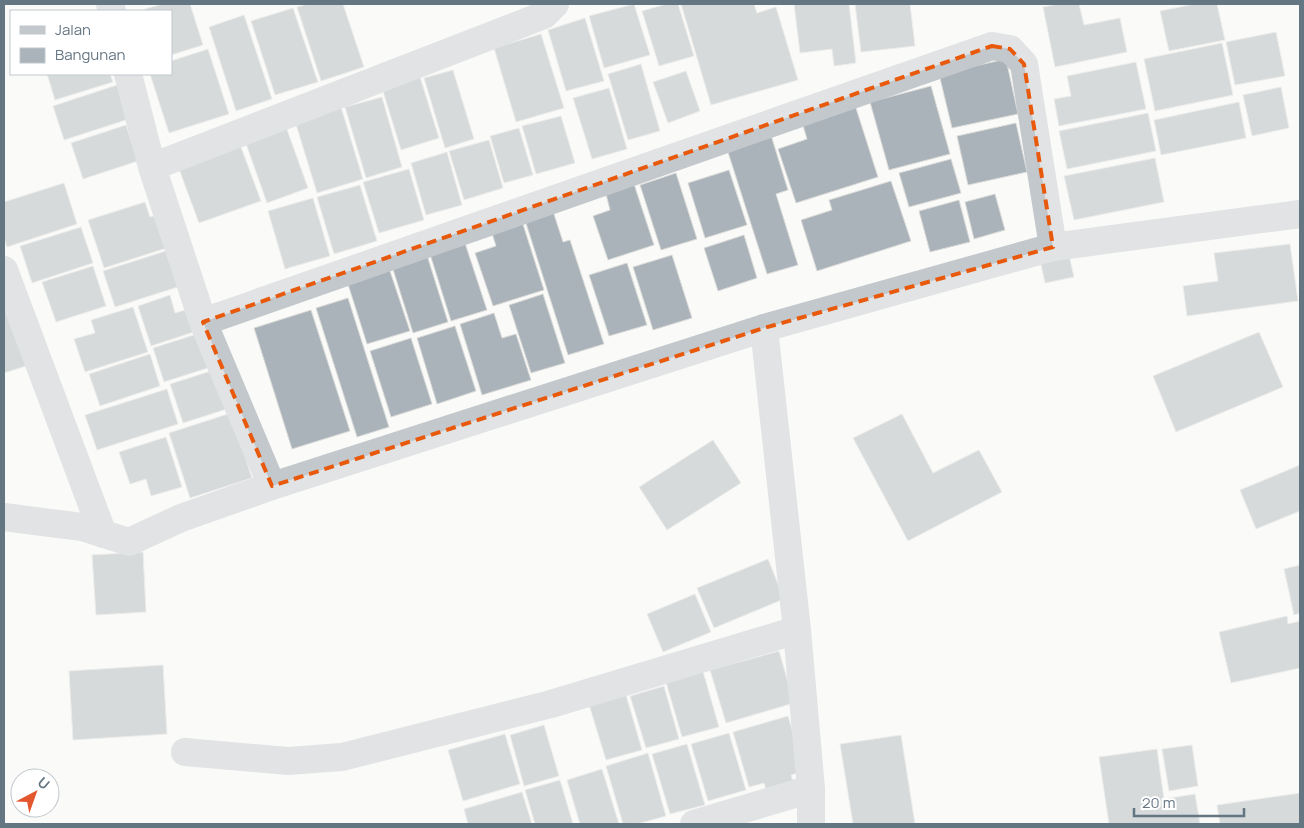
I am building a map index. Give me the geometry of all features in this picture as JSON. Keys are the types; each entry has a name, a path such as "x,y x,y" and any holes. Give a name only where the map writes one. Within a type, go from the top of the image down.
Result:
{"street":[{"path":"152,167 544,15 555,4"},
{"path":"203,322 992,46 1010,49 1024,64 1053,247"},
{"path":"128,75 152,167 203,322 272,486"},
{"path":"4,518 82,527 129,542 181,518 272,486 764,328 1053,247 1300,214"},
{"path":"4,270 103,534"},
{"path":"764,328 797,630 811,789 810,824"},
{"path":"185,752 288,761 342,757 551,704 797,630"},
{"path":"694,824 811,789"}],"highlighted area":[{"path":"992,46 1010,49 1024,64 1053,247 764,328 272,486 203,322"}],"building":[{"path":"163,4 190,4 203,45 172,55 172,10 145,9"},
{"path":"308,4 343,4 364,67 321,81 297,7"},
{"path":"634,4 650,55 604,68 589,16"},
{"path":"667,4 678,4 694,56 659,66 642,11"},
{"path":"681,4 754,4 757,13 776,7 798,80 711,105"},
{"path":"794,4 849,4 856,63 834,66 832,49 800,53"},
{"path":"855,4 910,4 915,46 861,52"},
{"path":"1059,4 1079,4 1084,25 1120,18 1127,52 1055,67 1043,7"},
{"path":"1195,4 1217,4 1225,40 1169,51 1160,11"},
{"path":"293,8 318,82 275,95 251,21"},
{"path":"244,15 272,99 236,111 209,27"},
{"path":"585,18 604,81 566,91 548,30"},
{"path":"1276,32 1285,76 1235,85 1226,42"},
{"path":"541,34 564,108 516,122 494,48"},
{"path":"1222,43 1233,95 1155,111 1144,59"},
{"path":"208,49 229,114 169,133 150,75 172,75 172,61"},
{"path":"1006,59 1018,114 952,128 939,74"},
{"path":"1136,62 1146,109 1059,126 1054,99 1071,96 1067,76"},
{"path":"641,64 660,131 628,140 608,74"},
{"path":"453,70 474,139 445,148 424,78"},
{"path":"686,71 700,111 668,123 653,82"},
{"path":"47,75 110,75 113,82 55,100"},
{"path":"420,77 439,138 401,150 382,88"},
{"path":"117,85 129,119 64,140 53,106"},
{"path":"931,86 950,154 889,170 870,102"},
{"path":"1281,87 1289,128 1252,136 1243,95"},
{"path":"609,88 627,149 592,159 573,98"},
{"path":"382,97 402,167 366,178 345,107"},
{"path":"1239,102 1246,138 1161,155 1154,120"},
{"path":"855,105 878,177 796,203 778,149 807,139 802,122"},
{"path":"341,107 363,179 317,193 295,121"},
{"path":"1148,113 1156,151 1067,169 1059,131"},
{"path":"561,116 575,163 536,174 522,126"},
{"path":"1016,123 1027,172 968,185 957,136"},
{"path":"285,124 308,188 267,203 244,138"},
{"path":"126,125 138,161 83,179 71,143"},
{"path":"519,128 533,175 504,183 490,136"},
{"path":"770,132 788,190 776,194 798,265 767,274 726,146"},
{"path":"238,139 261,201 199,223 176,161"},
{"path":"489,140 503,188 464,200 449,151"},
{"path":"447,152 462,205 426,215 411,163"},
{"path":"1155,158 1164,202 1074,220 1064,176"},
{"path":"951,159 961,193 909,207 899,173"},
{"path":"409,169 424,220 379,233 363,182"},
{"path":"729,170 747,225 705,238 688,183"},
{"path":"676,173 697,239 661,250 640,185"},
{"path":"633,181 654,245 608,260 593,216 610,210 605,190"},
{"path":"891,181 911,241 817,271 801,220 832,210 829,200"},
{"path":"64,183 77,224 7,247 4,238 4,202"},
{"path":"360,185 377,241 334,254 317,197"},
{"path":"995,194 1005,230 974,239 965,202"},
{"path":"313,198 330,256 285,269 268,211"},
{"path":"959,200 970,242 930,252 919,211"},
{"path":"145,202 150,217 160,214 170,247 104,268 88,220"},
{"path":"552,208 563,242 570,240 604,344 568,355 524,217"},
{"path":"521,218 544,290 493,306 475,253 496,246 490,227"},
{"path":"81,227 93,263 32,283 20,246"},
{"path":"744,235 757,278 718,291 704,248"},
{"path":"464,240 487,310 451,321 429,251"},
{"path":"1290,244 1298,301 1187,316 1183,286 1218,281 1214,253"},
{"path":"172,249 184,285 115,307 103,271"},
{"path":"426,252 448,322 413,333 391,263"},
{"path":"672,255 692,318 653,330 633,267"},
{"path":"1069,255 1074,277 1045,283 1040,260"},
{"path":"627,263 647,325 609,336 589,275"},
{"path":"388,265 410,331 367,344 346,278"},
{"path":"93,266 106,306 56,322 42,282"},
{"path":"543,294 565,363 531,373 509,305"},
{"path":"170,295 175,313 189,309 197,331 151,346 138,306"},
{"path":"348,298 389,427 357,437 316,308"},
{"path":"4,299 26,366 4,373"},
{"path":"133,307 148,352 85,372 74,339 95,333 91,320"},
{"path":"311,310 350,431 292,449 254,328"},
{"path":"494,313 502,338 516,334 531,380 482,395 460,324"},
{"path":"455,326 476,391 437,404 417,338"},
{"path":"1259,332 1283,387 1176,432 1153,376"},
{"path":"200,333 211,367 164,382 153,348"},
{"path":"411,338 432,404 391,417 370,351"},
{"path":"150,354 160,386 100,406 89,374"},
{"path":"214,370 227,409 183,423 170,384"},
{"path":"167,389 178,424 97,450 85,415"},
{"path":"231,413 252,478 190,498 169,433"},
{"path":"902,414 933,473 979,450 1002,492 908,541 853,438"},
{"path":"166,437 182,487 151,496 146,479 130,484 119,452"},
{"path":"713,440 741,483 667,530 639,487"},
{"path":"1300,465 1300,511 1256,529 1240,490"},
{"path":"143,552 146,612 96,615 92,555"},
{"path":"768,559 784,599 714,628 697,588"},
{"path":"1300,565 1300,613 1294,615 1284,569"},
{"path":"695,594 711,632 663,652 647,614"},
{"path":"1287,616 1288,624 1300,621 1300,668 1231,683 1219,632"},
{"path":"779,651 794,703 726,723 710,670"},
{"path":"163,665 167,734 73,740 69,671"},
{"path":"702,668 719,727 682,737 665,679"},
{"path":"664,686 679,739 646,748 630,696"},
{"path":"624,688 642,750 606,760 587,698"},
{"path":"788,716 804,771 791,775 794,785 767,793 764,783 749,787 733,732"},
{"path":"544,725 559,776 524,786 510,735"},
{"path":"729,733 746,790 708,801 691,744"},
{"path":"505,734 520,784 463,801 448,750"},
{"path":"901,735 915,824 853,824 840,744"},
{"path":"687,744 705,805 670,814 652,754"},
{"path":"1192,745 1198,786 1169,791 1162,749"},
{"path":"1157,749 1164,799 1195,794 1200,824 1109,824 1099,757"},
{"path":"648,753 666,816 637,824 623,824 606,766"},
{"path":"602,769 619,824 580,824 567,780"},
{"path":"560,780 573,824 535,824 525,790"},
{"path":"522,792 532,824 468,824 464,809"},
{"path":"1300,793 1300,824 1220,824 1217,805"}]}
